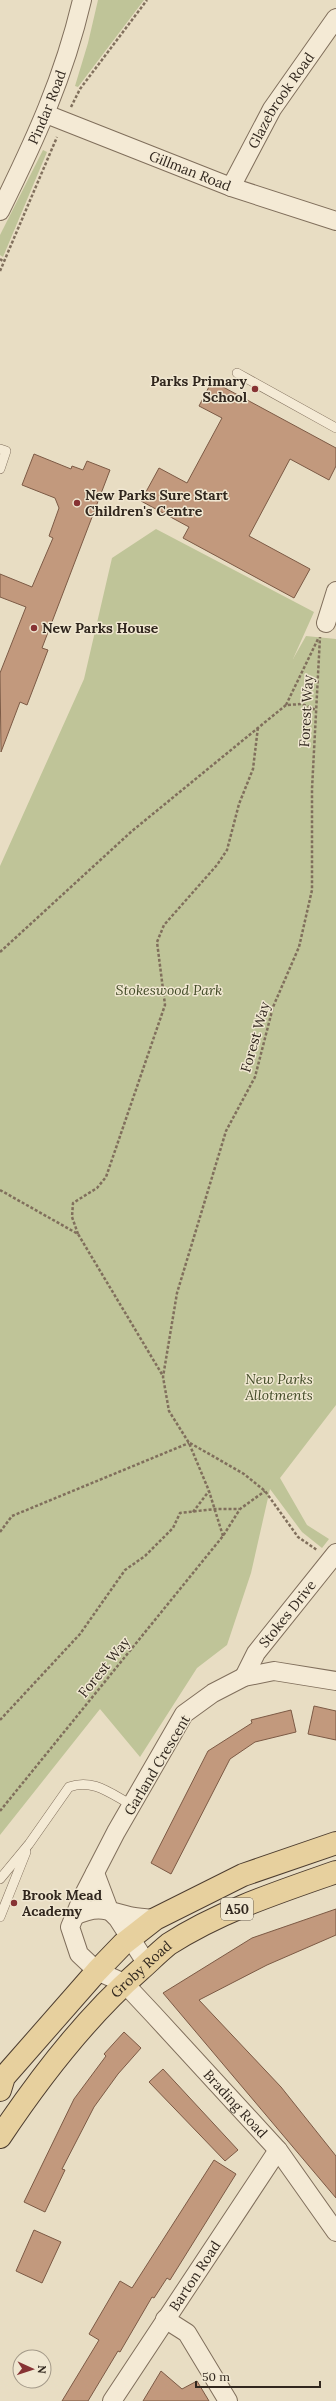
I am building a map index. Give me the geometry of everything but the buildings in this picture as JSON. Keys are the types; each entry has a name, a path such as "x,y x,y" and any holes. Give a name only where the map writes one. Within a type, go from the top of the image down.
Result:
{"main road":[{"name":"Groby Road","path":"0,2090 4,2077 97,1971 130,1938 155,1919 243,1875 336,1843"},
{"name":"Groby Road","path":"0,2137 26,2098 105,2001 169,1945 226,1914 267,1896 336,1872"}],"street":[{"name":"Pindar Road","path":"0,211 46,114 62,74 82,0"},
{"name":"Glazebrook Road","path":"231,187 272,109 336,18"},
{"name":"Gillman Road","path":"46,114 231,187 336,221"},
{"path":"323,630 336,591"},
{"name":"Stokes Drive","path":"244,1678 256,1653 333,1556"},
{"name":"Garland Crescent","path":"124,1983 97,1971 78,1954 70,1927 95,1873 184,1714 213,1693 244,1678 274,1672 336,1681"},
{"path":"95,1873 109,1910 118,1919 147,1964"},
{"path":"74,1916 88,1910 109,1910 131,1917 155,1919"},
{"name":"Brading Road","path":"124,1983 278,2150 336,2232"},
{"name":"Barton Road","path":"112,2401 278,2150"},
{"path":"166,2319 187,2334 228,2401"}],"lane":[{"path":"237,373 336,428"},
{"path":"0,449 6,451 0,469"},
{"path":"0,1879 29,1844 69,1786 80,1783 91,1784 132,1805"},
{"path":"0,1916 29,1844"}],"path":[{"path":"0,259 4,262"},
{"path":"0,952 132,831 258,727 286,706 323,630"},
{"name":"Forest Way","path":"223,1536 209,1490 189,1443 169,1411 163,1377 177,1292 226,1131 255,1077 273,1007 299,947 312,890 312,789 316,710 323,630"},
{"path":"286,706 302,704 316,710"},
{"path":"163,1377 78,1234 72,1217 73,1203 97,1188 106,1177 165,1005 157,942 164,926 217,865 227,850 239,804 253,769 258,727"},
{"path":"0,1190 78,1234"},
{"path":"0,1532 12,1516 189,1443"},
{"name":"Forest Way","path":"189,1443 244,1474 265,1491 298,1537 333,1556"},
{"path":"193,1512 209,1490"},
{"name":"Forest Way","path":"0,1811 223,1536 240,1509 265,1491"},
{"path":"0,1720 80,1634 125,1570 145,1556 173,1528 180,1514 215,1509 240,1509"}],"green space":[{"path":"98,0 144,0 78,87 75,86 88,43"},
{"path":"43,150 47,152 3,257 0,255 0,235"},
{"name":"Stokeswood Park","path":"156,529 314,612 293,659 306,636 336,639 336,1405 280,1478 307,1525 329,1539 322,1548 302,1532 270,1489 251,1573 227,1645 197,1668 140,1757 100,1709 0,1835 0,866 84,679 112,558"}],"place":[{"name":"Parks Primary School","path":"255,389"},
{"name":"New Parks Sure Start Children's Centre","path":"77,503"},
{"name":"New Parks House","path":"34,628"},
{"name":"Brook Mead Academy","path":"14,1903"}],"park label":[{"name":"New Parks Allotments","path":"279,1388"}]}
